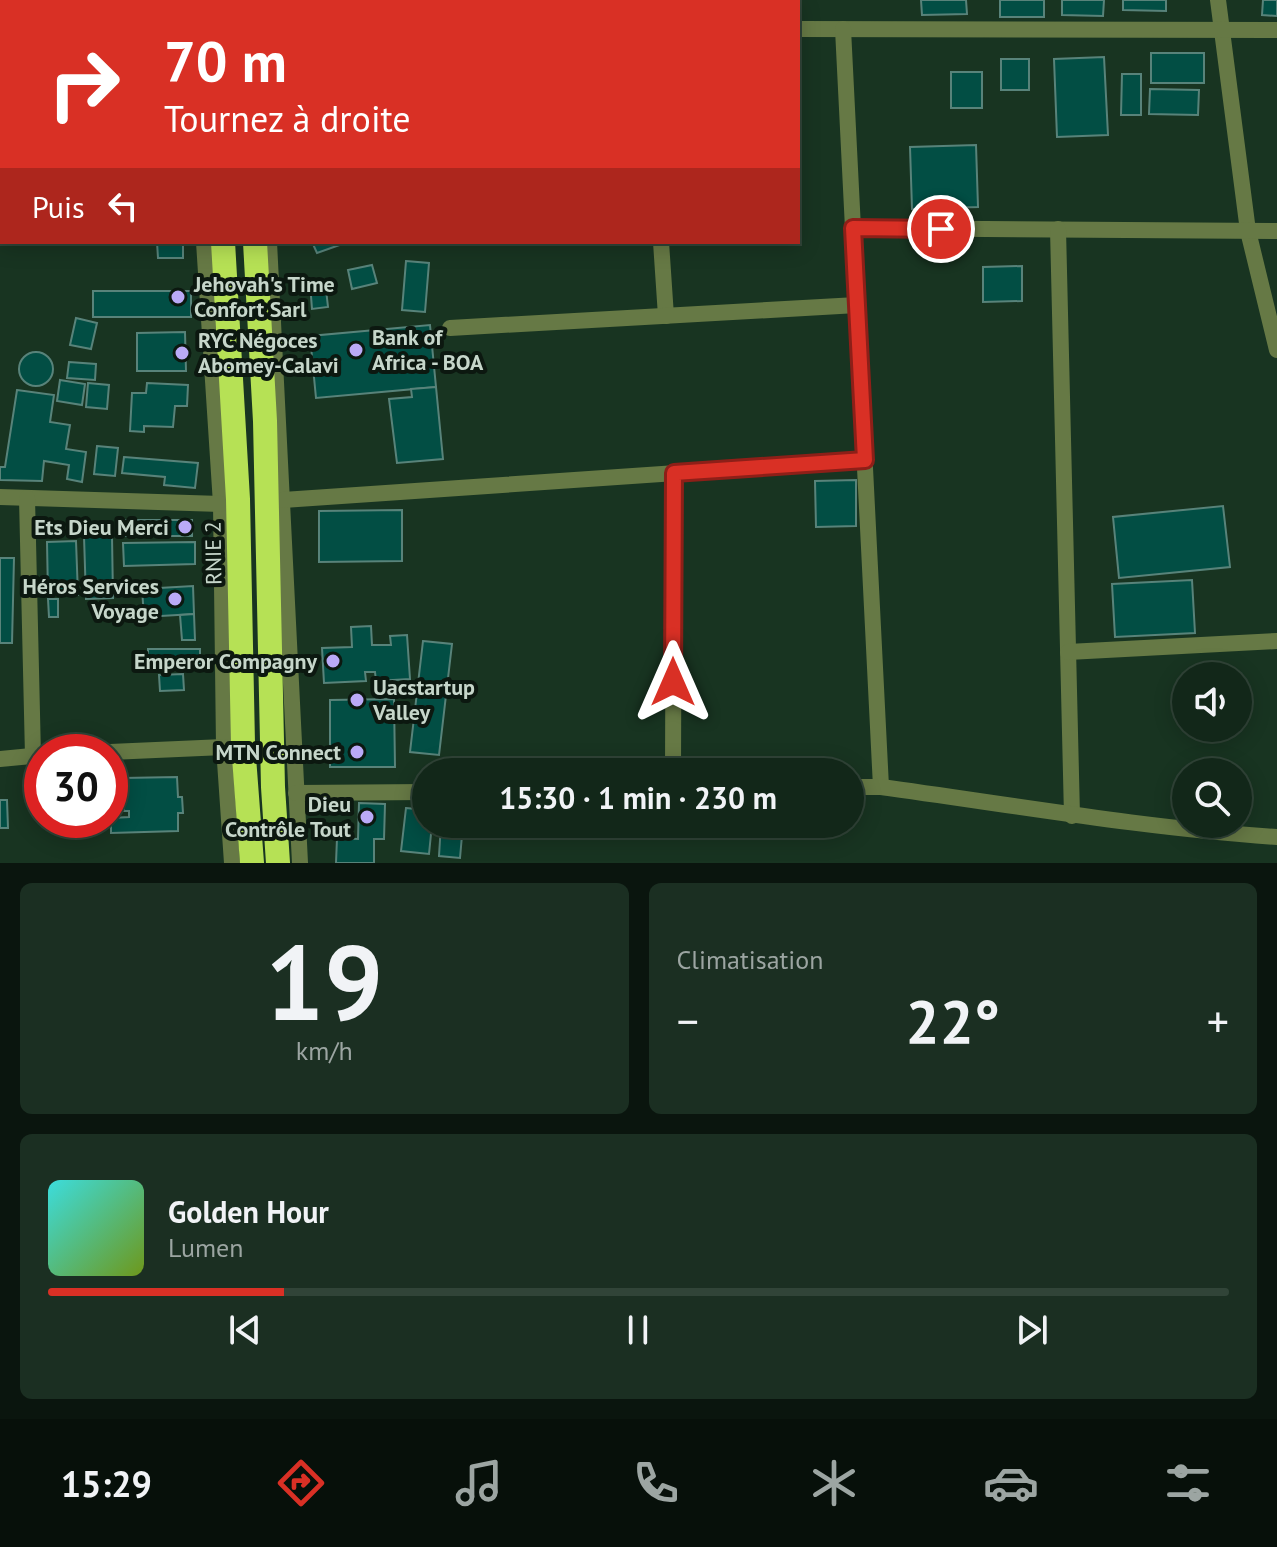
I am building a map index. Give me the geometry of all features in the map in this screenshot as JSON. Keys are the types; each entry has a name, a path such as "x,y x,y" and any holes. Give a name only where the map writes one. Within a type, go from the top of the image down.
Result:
{"highway":[{"name":"RNIE 2","path":"223,244 238,499 243,744 252,863"},
{"path":"255,244 265,421 273,787 278,863"}],"street":[{"path":"1218,0 1248,231 1277,350"},
{"path":"800,29 1277,30"},
{"path":"843,29 881,787"},
{"path":"853,228 1277,231"},
{"path":"1058,229 1072,816"},
{"path":"204,244 221,504 224,747 232,863"},
{"path":"269,244 300,863"},
{"path":"661,244 666,316"},
{"path":"450,328 857,305"},
{"path":"283,500 865,460"},
{"path":"673,758 674,473"},
{"path":"0,497 221,504"},
{"path":"27,498 37,734"},
{"path":"1068,652 1277,641"},
{"path":"128,751 224,747"},
{"path":"0,759 24,757"},
{"path":"864,787 1203,832 1277,837"},
{"path":"296,793 412,792"}],"building":[{"path":"921,0 966,0 967,14 922,15"},
{"path":"1000,0 1044,0 1044,17 1000,17"},
{"path":"1062,0 1104,0 1103,16 1062,15"},
{"path":"1123,0 1166,0 1166,11 1123,10"},
{"path":"1263,0 1277,0 1277,16 1262,15"},
{"path":"1151,53 1204,53 1204,83 1151,83"},
{"path":"1104,57 1108,135 1057,137 1054,59"},
{"path":"1001,59 1029,59 1029,90 1001,90"},
{"path":"951,72 982,72 982,108 951,108"},
{"path":"1122,74 1141,74 1141,115 1121,115"},
{"path":"1150,89 1199,90 1198,115 1149,114"},
{"path":"976,145 978,207 912,209 910,147"},
{"path":"157,244 183,244 183,258 158,258"},
{"path":"313,244 342,244 317,253"},
{"path":"406,261 429,263 425,312 402,310"},
{"path":"372,265 377,283 352,289 348,270"},
{"path":"1022,266 1022,301 983,302 983,267"},
{"path":"325,281 328,307 312,309 310,283"},
{"path":"93,291 191,291 191,317 93,317"},
{"path":"76,318 97,323 91,349 70,345"},
{"path":"430,325 436,387 316,398 310,336"},
{"path":"185,332 186,371 137,371 137,333"},
{"path":"36,352 48,357 53,369 48,381 36,386 24,381 19,369 24,357"},
{"path":"69,362 96,364 95,380 67,378"},
{"path":"60,380 85,384 82,405 57,401"},
{"path":"88,383 109,385 107,409 86,407"},
{"path":"147,383 188,385 187,406 175,406 173,427 144,426 144,432 130,431 132,393 146,393"},
{"path":"436,387 443,459 397,463 389,399 412,397 411,389"},
{"path":"17,390 54,395 50,422 70,425 66,449 86,452 82,482 67,479 69,465 44,461 42,481 0,480 0,467 5,467"},
{"path":"97,446 118,448 115,476 94,474"},
{"path":"124,457 198,463 195,488 164,485 165,477 122,473"},
{"path":"856,480 856,526 816,527 815,481"},
{"path":"1223,506 1230,567 1119,578 1113,517"},
{"path":"402,510 402,561 319,562 319,511"},
{"path":"120,520 192,520 192,536 120,536"},
{"path":"84,536 112,536 113,598 86,599"},
{"path":"76,541 78,595 48,595 47,542"},
{"path":"195,542 195,564 124,566 123,543"},
{"path":"0,558 14,558 12,643 0,643"},
{"path":"1192,580 1195,633 1115,637 1112,584"},
{"path":"193,586 194,614 144,617 142,589"},
{"path":"48,599 58,599 58,617 49,617"},
{"path":"194,614 195,640 182,640 180,615"},
{"path":"371,626 372,645 391,645 390,636 407,635 410,679 376,681 375,672 365,672 366,681 324,683 322,648 352,647 351,627"},
{"path":"423,641 452,644 439,755 410,752"},
{"path":"148,649 200,649 200,666 148,666"},
{"path":"183,674 184,690 160,691 159,675"},
{"path":"394,699 395,767 330,767 330,700"},
{"path":"177,777 183,813 178,813 178,831 128,832 128,778"},
{"path":"0,800 7,800 8,828 0,828"},
{"path":"359,803 385,804 384,839 374,839 374,863 336,863 337,838 358,839"},
{"path":"406,808 412,809 412,838 431,838 429,854 401,851"},
{"path":"440,838 462,838 460,858 439,856"}],"place":[{"name":"Jehovah's Time Confort Sarl","path":"178,297"},
{"name":"Bank of Africa - BOA","path":"356,350"},
{"name":"RYC Négoces Abomey-Calavi","path":"182,353"},
{"name":"Ets Dieu Merci","path":"185,527"},
{"name":"Héros Services Voyage","path":"175,599"},
{"name":"Emperor Compagny","path":"333,661"},
{"name":"Uacstartup Valley","path":"357,700"},
{"name":"MTN Connect","path":"357,752"},
{"name":"Dieu Contrôle Tout","path":"367,817"}],"route":[{"path":"673,682 674,473 865,460 853,228 941,229"}]}
